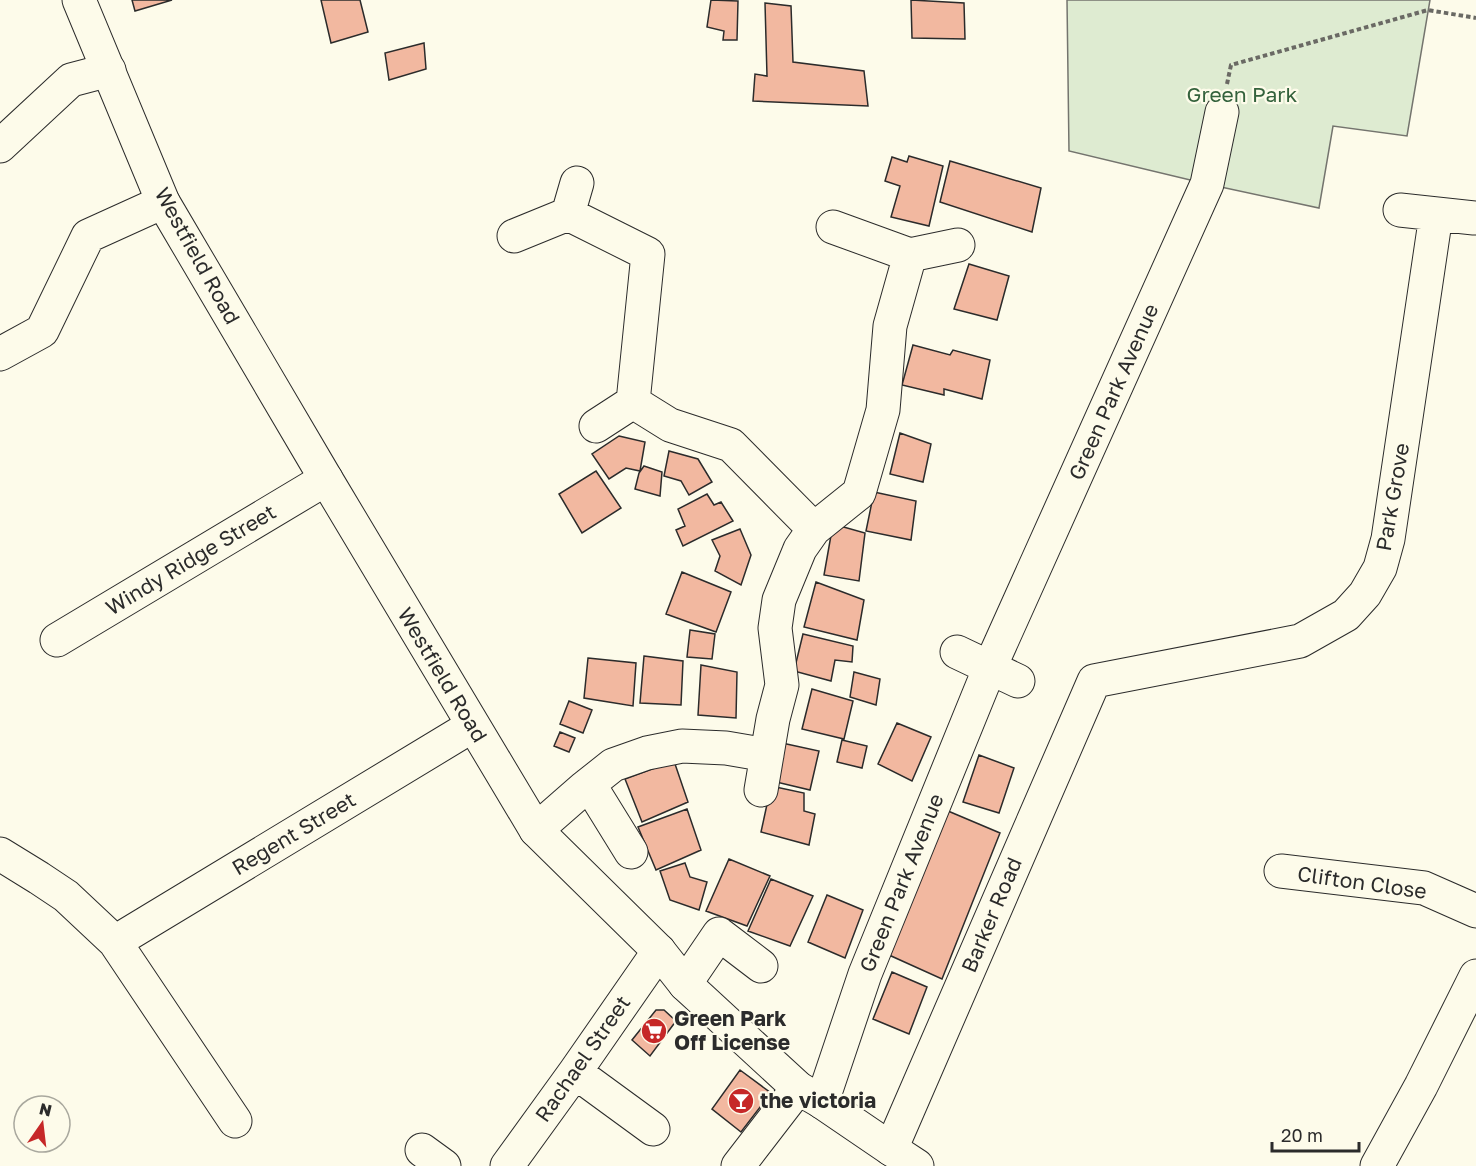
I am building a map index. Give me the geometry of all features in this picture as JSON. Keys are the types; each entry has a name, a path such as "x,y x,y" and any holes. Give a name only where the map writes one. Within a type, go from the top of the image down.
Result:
{"street":[{"name":"Westfield Road","path":"79,0 163,201 472,726 536,830 659,951 685,984 810,1095 904,1158"},
{"path":"0,146 71,80 109,70"},
{"name":"Green Park Avenue","path":"738,1166 810,1095 1004,674 1207,184 1221,111"},
{"path":"568,214 577,183"},
{"path":"0,354 42,331 88,236 163,201"},
{"path":"1400,210 1474,218"},
{"path":"514,236 568,214 648,254 633,402"},
{"name":"Park Grove","path":"1094,681 1300,641 1346,615 1365,594 1380,568 1389,539 1436,215"},
{"path":"833,227 896,250 958,245"},
{"path":"761,790 773,719 782,685 775,628 779,600 800,549 814,529 858,493 883,410 896,250"},
{"path":"596,426 633,402"},
{"path":"633,402 670,425 731,445 814,529"},
{"name":"Windy Ridge Street","path":"57,640 326,479"},
{"path":"957,652 1004,674"},
{"name":"Barker Road","path":"904,1158 1094,681"},
{"name":"Regent Street","path":"115,942 472,726"},
{"path":"536,830 613,765 647,753 682,746 726,748 767,755"},
{"path":"589,784 631,852"},
{"path":"0,854 66,896 115,942 236,1121"},
{"name":"Clifton Close","path":"1281,871 1424,888 1476,911"},
{"path":"685,984 719,934 761,966"},
{"name":"Rachael Street","path":"507,1166 659,951"},
{"path":"1377,1166 1421,1086 1476,976"},
{"path":"575,1072 652,1129"}],"path":[{"path":"1221,111 1231,65 1428,10 1476,18"}],"green space":[{"name":"Green Park","path":"1067,0 1430,0 1407,136 1333,126 1319,208 1069,151"}],"building":[{"path":"132,0 172,0 135,11"},
{"path":"321,0 360,0 368,32 331,43"},
{"path":"711,0 738,1 737,40 723,40 724,31 707,27"},
{"path":"911,0 964,3 965,39 912,38"},
{"path":"765,3 791,6 793,62 864,71 868,106 753,101 755,74 767,76"},
{"path":"424,43 426,69 389,80 385,53"},
{"path":"909,156 943,166 929,226 891,217 900,186 885,181 892,157 907,162"},
{"path":"950,161 1041,188 1032,232 940,202"},
{"path":"969,264 1009,276 997,320 954,309"},
{"path":"913,345 950,355 953,350 990,360 982,399 944,389 944,395 902,385"},
{"path":"900,433 931,444 923,482 890,474"},
{"path":"619,436 645,442 640,471 626,468 609,479 592,454"},
{"path":"669,451 698,459 712,482 689,495 681,481 664,476"},
{"path":"644,466 662,472 660,496 635,489 639,473"},
{"path":"596,471 621,508 582,533 559,494"},
{"path":"874,492 916,501 911,540 866,531"},
{"path":"707,494 714,505 721,502 733,521 683,546 676,530 685,526 678,509"},
{"path":"833,524 865,533 859,581 824,575"},
{"path":"740,529 751,555 741,585 715,571 720,556 712,540"},
{"path":"682,572 731,592 716,632 666,614"},
{"path":"816,582 864,600 857,640 804,627"},
{"path":"690,630 715,634 712,659 687,657"},
{"path":"803,634 853,646 852,662 835,660 831,681 794,671"},
{"path":"644,656 683,661 681,705 640,703"},
{"path":"588,658 636,663 633,706 584,698"},
{"path":"701,665 737,672 736,718 698,715"},
{"path":"854,672 880,679 876,705 850,697"},
{"path":"812,689 853,701 844,739 802,729"},
{"path":"569,701 592,710 583,733 560,724"},
{"path":"897,723 931,737 912,781 878,764"},
{"path":"560,732 575,738 569,752 554,746"},
{"path":"842,740 867,746 862,768 837,762"},
{"path":"782,743 819,751 810,790 772,781"},
{"path":"979,755 1014,768 999,813 963,802"},
{"path":"674,761 688,802 642,822 625,779"},
{"path":"771,786 804,793 804,811 815,814 809,845 761,832"},
{"path":"687,809 701,850 656,870 638,827"},
{"path":"948,811 1000,833 942,979 889,955"},
{"path":"729,859 770,876 747,926 706,911"},
{"path":"685,863 690,877 707,882 699,910 670,900 660,871"},
{"path":"771,879 813,896 790,946 748,931"},
{"path":"827,895 863,910 845,958 808,942"},
{"path":"892,972 927,987 909,1034 873,1019"},
{"name":"Green Park Off License","path":"656,1010 664,1010 676,1021 650,1056 632,1040"},
{"name":"the victoria","path":"740,1070 771,1093 741,1132 712,1109"}],"place":[{"name":"Green Park Off License","path":"654,1031"},
{"name":"the victoria","path":"741,1101"}]}
